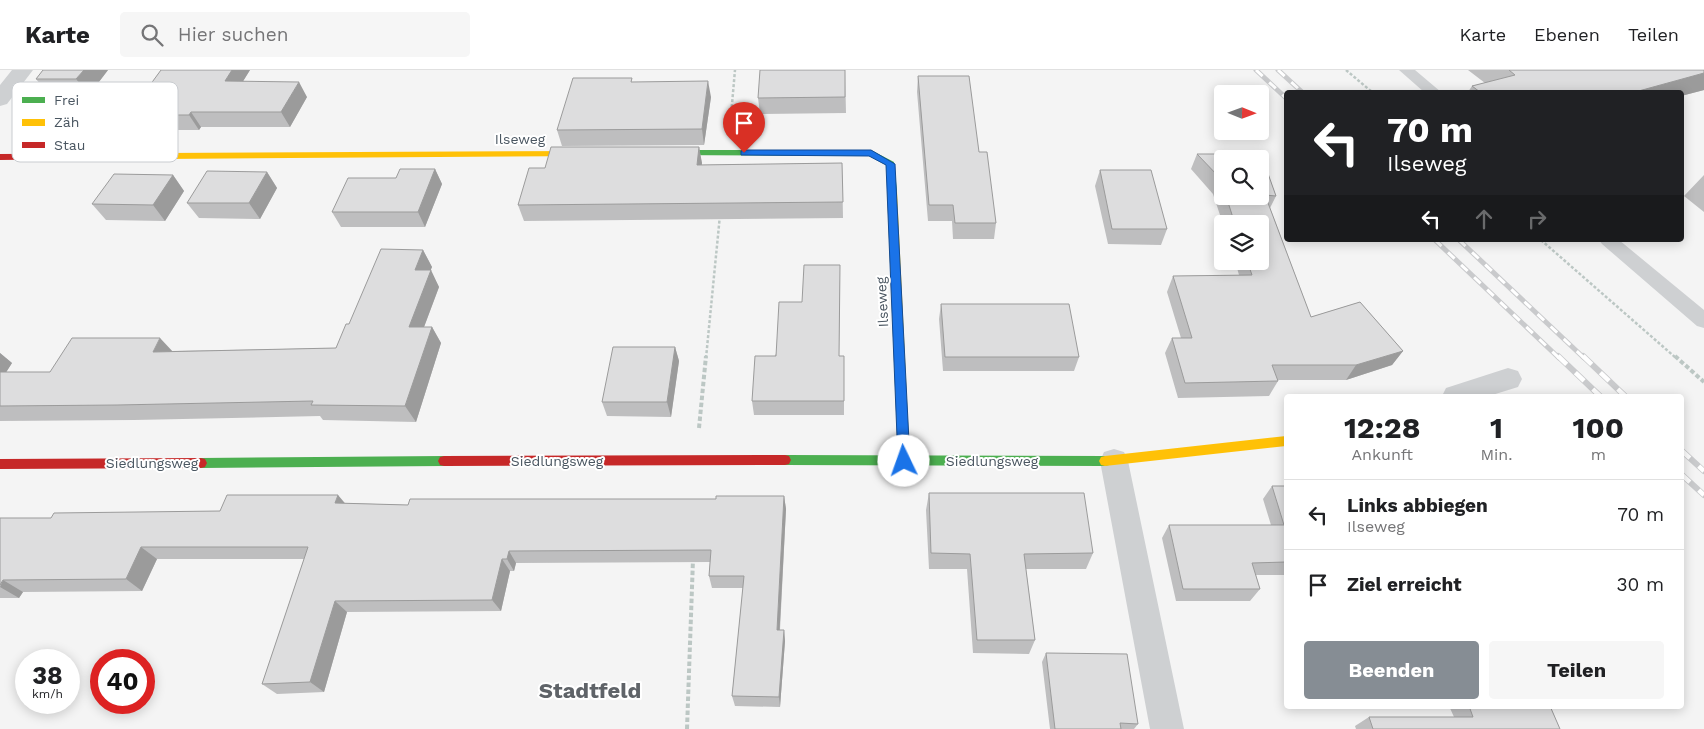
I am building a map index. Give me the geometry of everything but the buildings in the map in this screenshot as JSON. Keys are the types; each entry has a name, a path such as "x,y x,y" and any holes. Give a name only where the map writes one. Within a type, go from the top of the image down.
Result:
{"street":[{"path":"13,82 23,70"},
{"path":"0,98 12,83"},
{"name":"Ilseweg","path":"647,154 871,153 891,164 904,461"},
{"name":"Ilseweg","path":"178,156 597,154"},
{"path":"1462,394 1508,379"},
{"name":"Siedlungsweg","path":"0,464 696,460 1114,461 1284,441"},
{"path":"1114,461 1167,729"}],"lane":[{"path":"1406,70 1431,90"},
{"path":"1610,242 1704,321"}],"path":[{"path":"696,460 735,70"},
{"path":"1346,70 1370,90"},
{"path":"1543,242 1704,382"},
{"path":"687,729 693,550"}],"railway":[{"path":"1256,70 1284,96"},
{"path":"1278,70 1300,90"},
{"path":"1437,242 1559,358"},
{"path":"1461,242 1584,358"},
{"path":"1558,356 1598,394"},
{"path":"1583,356 1623,394"},
{"path":"1684,453 1704,471"},
{"path":"1684,477 1704,495"}],"traffic: fast":[{"path":"662,153 871,153 891,164 892,191"},
{"path":"785,460 1105,461"},
{"path":"201,463 444,461"}],"traffic: slow":[{"path":"178,156 587,154"},
{"path":"892,191 904,461"},
{"path":"1105,461 1284,441"}],"traffic: jam":[{"path":"0,157 12,157"},
{"path":"444,461 785,460"},
{"path":"0,464 201,463"}],"district":[{"name":"Stadtfeld","path":"590,690"}],"route":[{"path":"744,153 871,153 891,164 904,461"}]}
